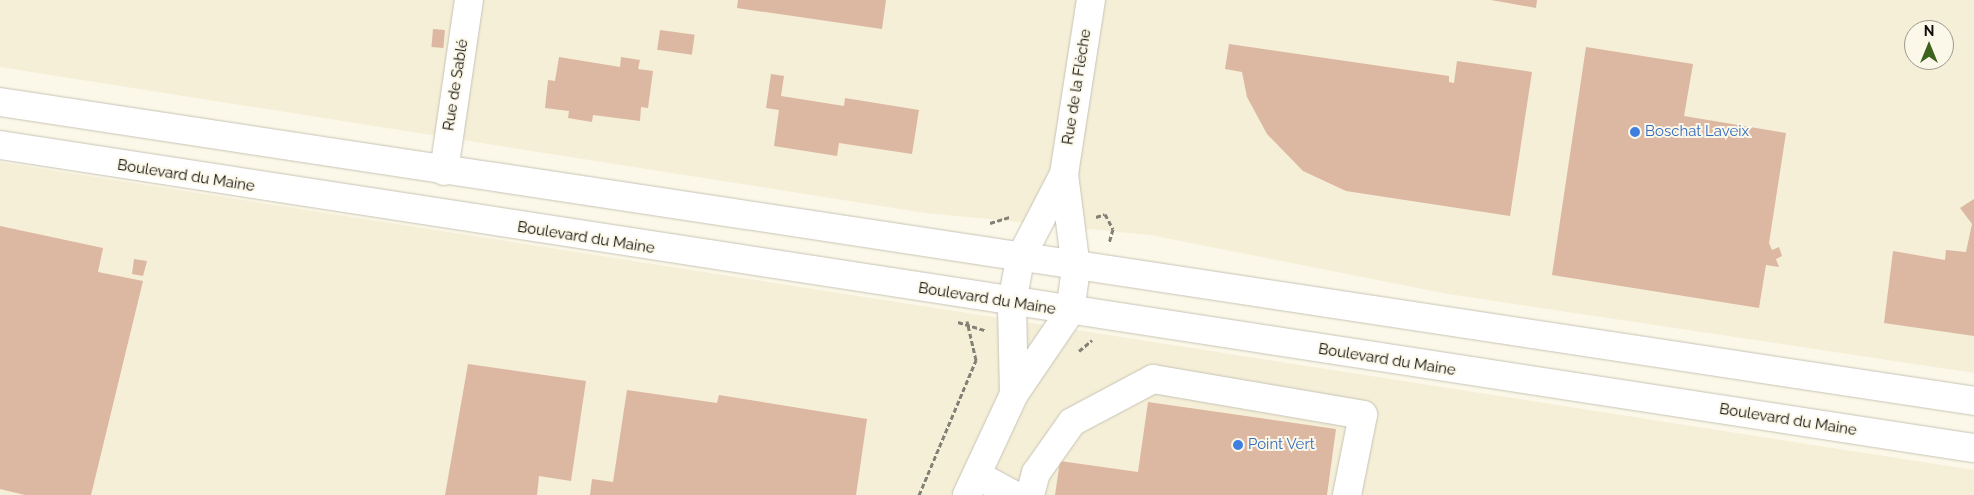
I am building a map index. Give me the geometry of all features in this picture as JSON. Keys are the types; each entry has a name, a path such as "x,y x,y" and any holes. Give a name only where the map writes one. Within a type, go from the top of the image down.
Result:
{"main road":[{"name":"Rue de Sablé","path":"444,170 469,0"},
{"name":"Rue de la Flèche","path":"1064,174 1091,0"},
{"path":"0,102 1076,268 1974,401"},
{"name":"Boulevard du Maine","path":"0,145 1070,312 1974,448"},
{"path":"1014,394 1012,303 1020,259 1064,174"},
{"path":"1014,495 972,485 1014,394 1070,312 1076,268 1064,174"},
{"path":"1030,495 1036,474 1072,422 1153,379 1363,415 1347,495"}],"path":[{"path":"919,495 976,360 966,325"}],"shaded area":[{"path":"0,0 1974,0 1974,373 1448,294 1150,235 925,213 0,67"},
{"path":"0,162 1974,470 1974,495 0,495"}],"building":[{"path":"738,0 886,0 882,29 737,8"},
{"path":"1491,0 1537,0 1536,8"},
{"path":"433,29 445,30 443,48 431,47"},
{"path":"660,30 695,35 692,55 657,50"},
{"path":"1229,44 1449,76 1449,82 1454,83 1457,61 1532,72 1510,216 1346,191 1303,171 1267,134 1247,97 1242,72 1225,69"},
{"path":"1586,47 1693,64 1684,116 1786,133 1769,243 1772,250 1779,247 1782,256 1776,259 1779,267 1766,265 1759,308 1552,275"},
{"path":"559,57 620,67 621,57 640,60 638,69 653,71 648,108 641,107 640,121 593,115 592,122 568,118 569,111 545,108 548,80 555,81"},
{"path":"771,74 784,76 781,96 844,106 845,98 919,110 912,154 839,143 837,156 774,146 779,110 766,108"},
{"path":"1974,199 1974,336 1884,323 1893,251 1945,260 1946,250 1966,252 1972,224 1960,208"},
{"path":"0,226 103,248 98,272 143,281 91,495 25,495 0,489"},
{"path":"134,259 147,261 143,276 132,274"},
{"path":"468,364 586,381 571,481 539,476 537,495 445,495"},
{"path":"627,390 717,403 719,395 867,419 856,495 590,495 592,479 613,482"},
{"name":"Point Vert","path":"1148,402 1336,429 1327,495 1055,495 1060,461 1138,472"}],"place":[{"name":"Boschat Laveix","path":"1635,132"},
{"name":"Point Vert","path":"1238,445"}]}
